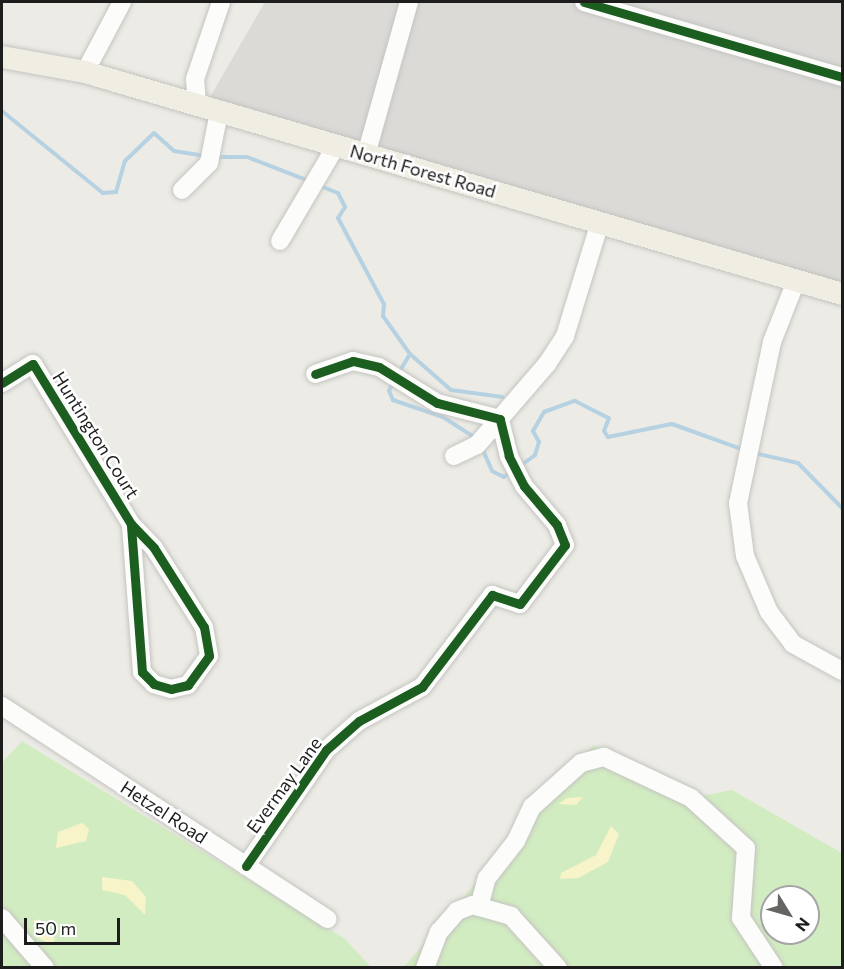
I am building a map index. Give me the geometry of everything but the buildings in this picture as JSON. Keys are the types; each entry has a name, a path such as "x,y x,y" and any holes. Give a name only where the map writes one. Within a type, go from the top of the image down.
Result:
{"main road":[{"name":"North Forest Road","path":"2,57 85,72 843,294"}],"street":[{"path":"85,72 122,2"},
{"path":"197,106 195,79 221,2"},
{"path":"366,155 409,2"},
{"path":"584,2 843,77"},
{"path":"182,190 211,154 219,112"},
{"path":"280,241 322,174 336,146"},
{"path":"454,456 477,445 565,336 600,222"},
{"path":"796,281 772,342 738,503 745,556 769,612 793,644 843,671"},
{"path":"315,374 353,361 379,367 437,403 500,419"},
{"name":"Huntington Court","path":"2,383 33,364 131,524 154,548 211,642 202,671 188,685 171,689 154,684 142,672 131,524"},
{"name":"Evermay Lane","path":"246,866 326,750 358,721 422,687 492,595 520,604 565,545 557,525 524,486 508,456 500,419"},
{"name":"Hetzel Road","path":"2,706 327,919"},
{"path":"479,907 487,878 516,841 532,807 582,763 604,757 691,798 746,848 741,918 774,968"},
{"path":"424,968 439,932 457,911 479,907 511,916 558,968"},
{"path":"2,918 45,968"}],"shaded area":[{"path":"265,2 842,2 842,283 209,99"}],"green space":[{"path":"22,741 345,939 371,967 2,968 2,763"},
{"path":"593,745 691,798 732,790 842,853 842,967 403,968"}],"sand":[{"path":"583,797 576,805 558,804 568,798"},
{"path":"82,823 89,829 86,841 56,848 58,832"},
{"path":"611,826 619,834 608,862 578,878 560,879 561,873 596,855"},
{"path":"102,877 132,881 146,897 145,915 125,895 102,890"},
{"path":"34,920 41,920 55,938 53,945 34,936"}],"waterway":[{"path":"2,111 103,193 116,192 125,161 154,133 174,151 206,156"},
{"path":"216,157 247,157 309,181"},
{"path":"318,185 338,193 345,207 338,218 384,304 383,316 410,354 399,372"},
{"path":"410,354 451,390 503,397"},
{"path":"394,381 389,391 393,400 443,417 475,438"},
{"path":"520,466 535,455 539,442 533,431 544,412 575,401 609,418 604,431 608,437 672,424 744,450"},
{"path":"481,446 492,471 504,477 511,472"},
{"path":"754,453 798,463 842,508"}],"cycle path":[{"path":"584,2 842,77"},
{"path":"246,866 326,750 359,721 422,687 492,595 520,604 565,545 557,525 524,486 509,456 500,419 437,403 379,367 353,361 315,374"},
{"path":"2,383 33,364 131,524 154,548 204,627 209,656 188,685 171,689 154,684 142,672 131,524"}]}
